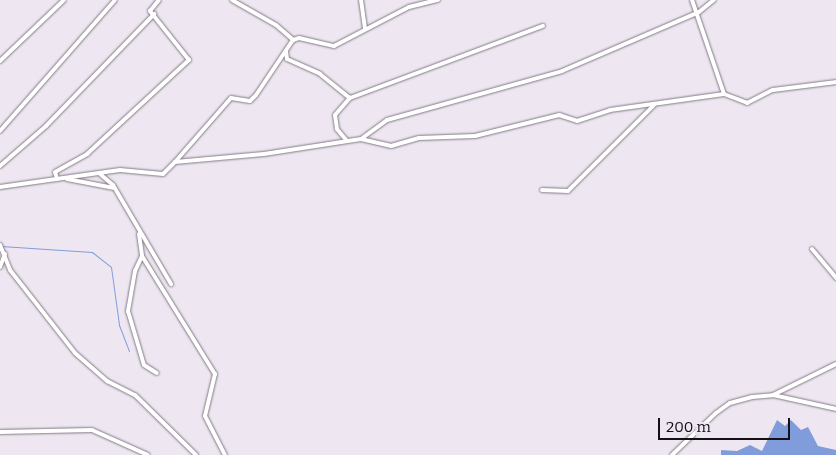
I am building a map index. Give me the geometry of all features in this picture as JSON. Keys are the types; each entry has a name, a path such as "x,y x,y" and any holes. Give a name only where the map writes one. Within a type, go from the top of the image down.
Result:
{"street":[{"path":"0,61 64,0"},
{"path":"0,131 115,0"},
{"path":"57,178 55,172 87,154 189,60 150,11 159,0"},
{"path":"232,0 276,25 293,40"},
{"path":"362,0 365,29"},
{"path":"0,187 120,170 163,174 231,98 250,101 256,95 293,40 300,38 334,46 409,7 438,0"},
{"path":"692,0 699,12 724,94"},
{"path":"362,139 387,120 562,71 699,12 714,0"},
{"path":"0,166 46,126 154,14"},
{"path":"348,141 337,129 335,115 350,98 543,26"},
{"path":"286,51 287,59 320,74 350,98"},
{"path":"175,162 264,154 362,139 391,146 419,138 475,136 559,116 577,121 591,114 724,94 747,103 773,90 836,82"},
{"path":"542,190 568,190 654,104"},
{"path":"100,174 114,188 139,234 171,284"},
{"path":"63,178 114,188"},
{"path":"139,234 142,256 128,311 144,364 157,373"},
{"path":"0,245 10,270 74,353 107,381 135,395 196,455"},
{"path":"812,250 836,278"},
{"path":"0,267 5,254"},
{"path":"142,256 215,374 205,416 225,455"},
{"path":"773,395 793,381 836,364"},
{"path":"672,455 730,403 773,395 836,409"},
{"path":"0,432 92,430 148,455"}],"water":[{"path":"777,420 785,426 791,420 801,430 808,427 818,446 836,450 836,455 721,455 721,450 737,451 750,445 762,451"}],"waterway":[{"path":"1,246 92,252 111,267 119,325 129,351"}]}
